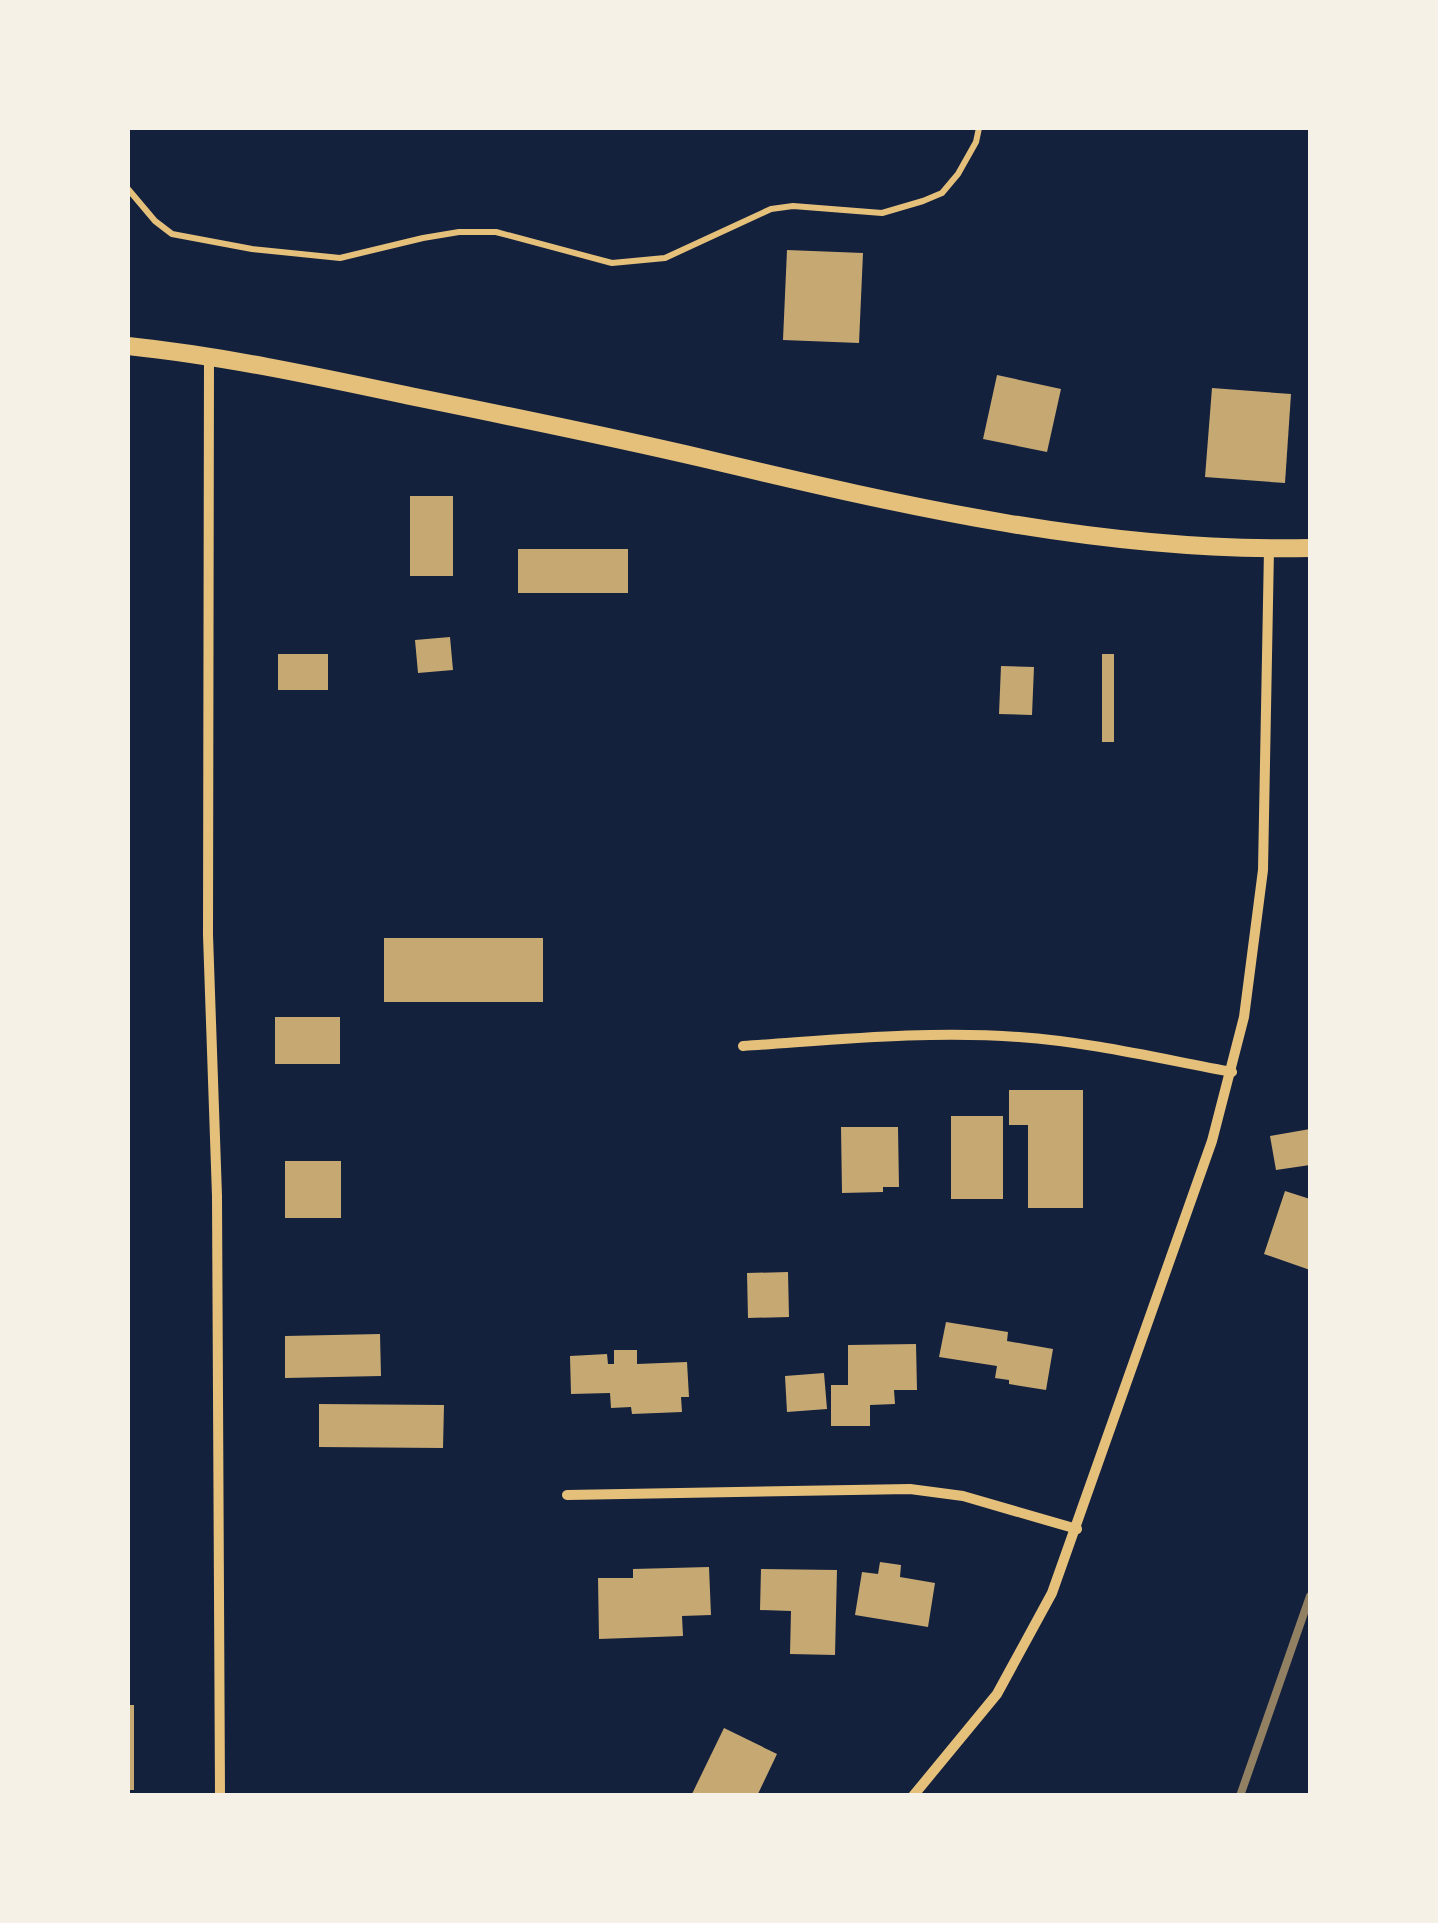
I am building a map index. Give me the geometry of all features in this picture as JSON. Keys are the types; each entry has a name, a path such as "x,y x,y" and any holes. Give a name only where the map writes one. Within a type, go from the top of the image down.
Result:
{"street":[{"path":"128,346 208,356 614,438 848,493 978,518 1051,530 1270,549 1310,548"},
{"path":"208,356 208,934 217,1196 220,1796"},
{"path":"913,1796 997,1694 1052,1594 1212,1141 1232,1072 1244,1016 1263,870 1270,549"},
{"path":"743,1046 907,1034 1017,1037 1071,1042 1232,1072"},
{"path":"567,1495 910,1489 962,1496 1077,1530"}],"path":[{"path":"128,189 155,221 172,234 252,248 340,258 459,232 496,232 612,263 665,258 771,210 792,206 882,213 923,201 942,192 958,174 976,142 978,128"}],"building":[{"path":"787,250 863,253 859,343 783,340"},
{"path":"997,375 1061,389 1047,452 983,439"},
{"path":"1212,388 1291,394 1285,483 1205,477"},
{"path":"410,496 453,496 453,576 410,576"},
{"path":"518,549 628,549 628,593 518,593"},
{"path":"450,637 453,670 418,673 415,640"},
{"path":"278,654 328,654 328,690 278,690"},
{"path":"1102,654 1114,654 1114,742 1102,742"},
{"path":"1001,666 1034,667 1032,715 999,714"},
{"path":"384,938 543,938 543,1002 384,1002"},
{"path":"275,1017 340,1017 340,1064 275,1064"},
{"path":"1009,1090 1083,1090 1083,1208 1028,1208 1028,1125 1009,1125"},
{"path":"951,1116 1003,1116 1003,1199 951,1199"},
{"path":"841,1127 898,1127 899,1187 883,1187 883,1192 842,1193"},
{"path":"1310,1129 1310,1165 1276,1170 1270,1136"},
{"path":"285,1161 341,1161 341,1218 285,1218"},
{"path":"1285,1191 1310,1199 1310,1270 1264,1254"},
{"path":"788,1272 789,1317 748,1318 747,1273"},
{"path":"946,1322 1008,1332 1007,1341 1053,1349 1046,1390 995,1378 997,1366 939,1357"},
{"path":"380,1334 381,1376 285,1378 285,1336"},
{"path":"916,1344 917,1390 894,1390 895,1404 870,1405 870,1426 831,1426 831,1385 848,1385 848,1345"},
{"path":"614,1350 637,1350 637,1364 687,1362 689,1397 681,1397 682,1412 632,1414 631,1407 611,1408 610,1393 571,1394 570,1356 607,1354 608,1364 614,1364"},
{"path":"824,1373 827,1409 787,1412 785,1376"},
{"path":"319,1404 444,1405 443,1448 319,1447"},
{"path":"880,1562 901,1565 900,1577 935,1583 928,1627 855,1615 862,1572 878,1574"},
{"path":"709,1567 711,1615 682,1616 683,1636 599,1639 598,1578 633,1578 633,1569"},
{"path":"761,1569 837,1570 835,1655 790,1654 791,1611 760,1610"},
{"path":"128,1705 134,1705 134,1790 128,1790"},
{"path":"724,1728 777,1754 757,1796 691,1796"}],"railway":[{"path":"1240,1796 1310,1596"}]}
